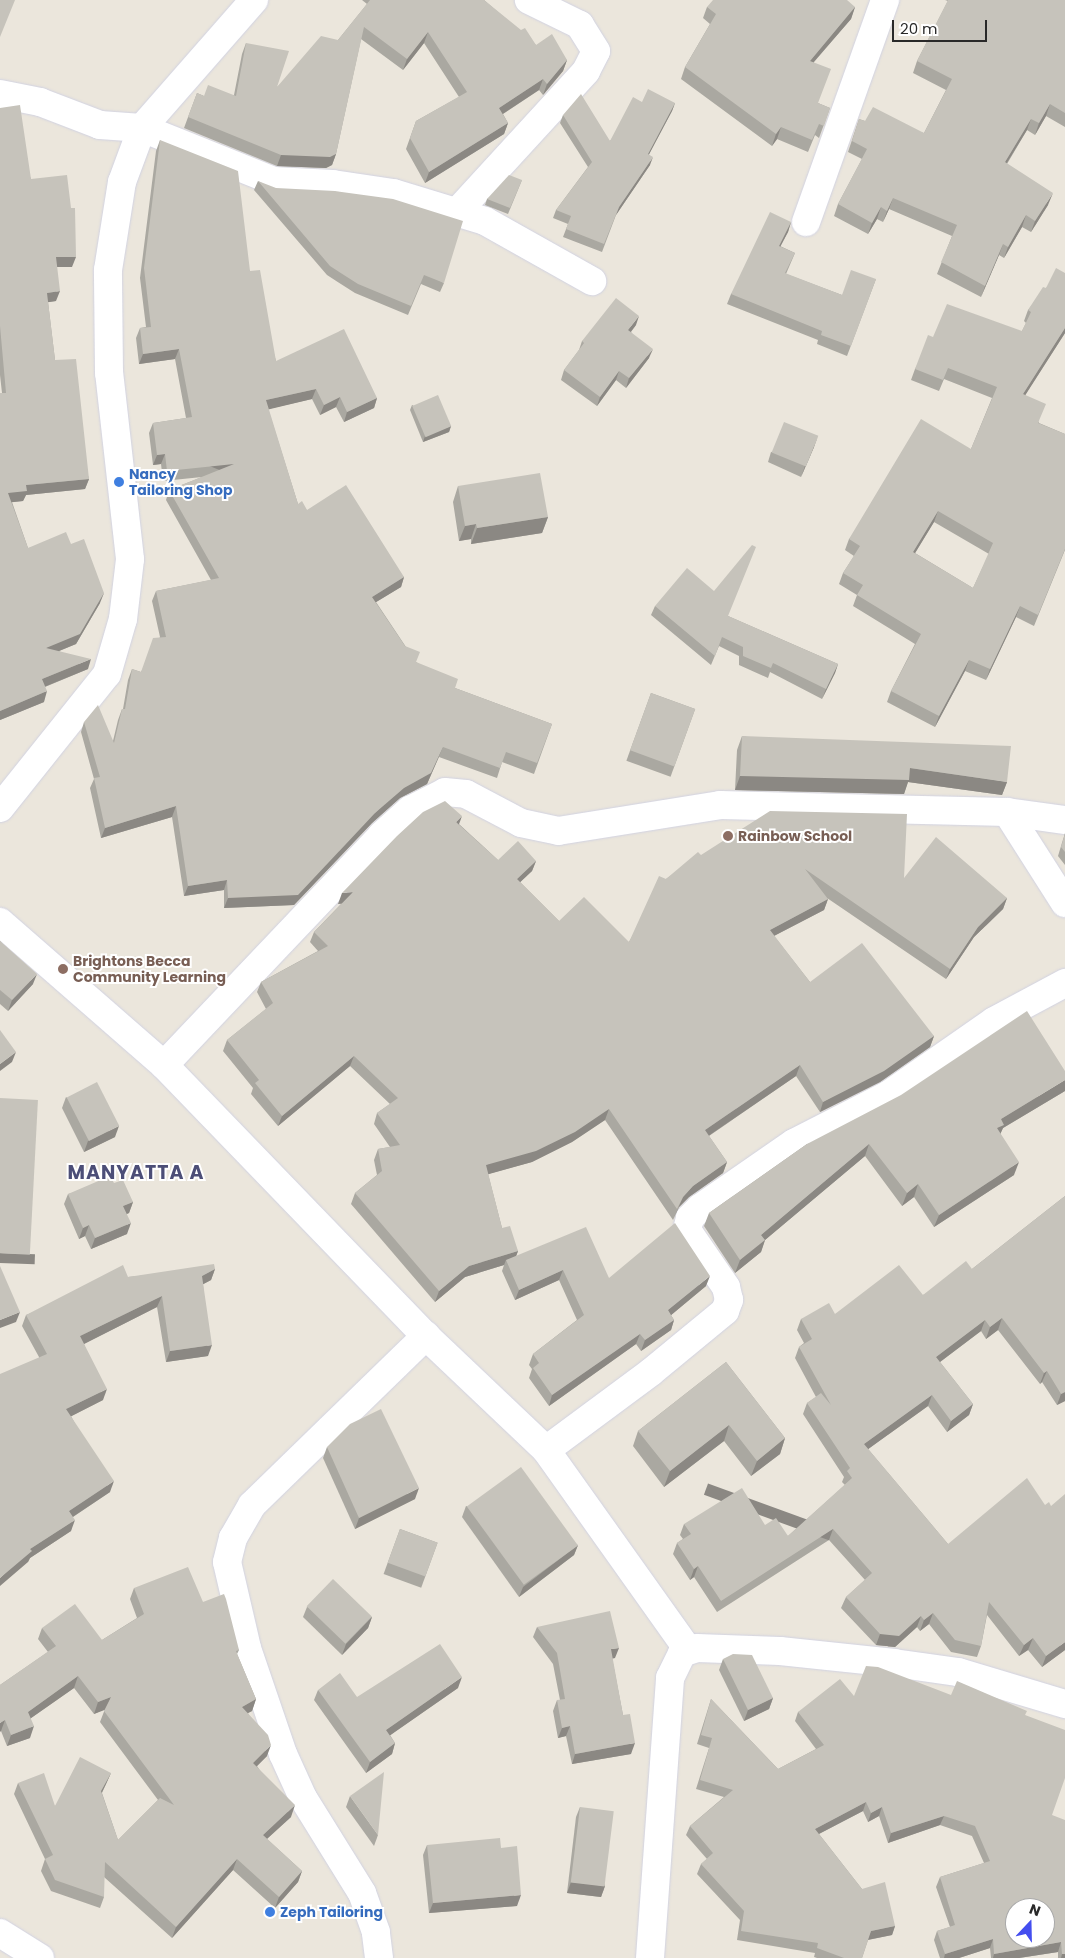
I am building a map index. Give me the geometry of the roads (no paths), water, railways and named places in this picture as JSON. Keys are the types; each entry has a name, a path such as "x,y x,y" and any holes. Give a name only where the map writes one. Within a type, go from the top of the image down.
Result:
{"street":[{"path":"0,808 107,674 123,619 130,559 109,373 108,270 117,201 142,128 254,0"},
{"path":"457,212 586,71 596,50 580,25 530,0"},
{"path":"806,222 885,0"},
{"path":"0,94 40,102 100,125 142,128 274,181 333,184 393,193 485,220 592,281"},
{"path":"164,1065 382,835 410,810 445,792 466,794 521,824 558,831 720,805 1007,812 1065,820"},
{"path":"1007,812 1065,903"},
{"path":"0,922 164,1065 426,1336 546,1450 688,1650"},
{"path":"546,1450 651,1372 725,1311 729,1300 726,1287 687,1230 690,1218 700,1208 794,1142 888,1095 994,1021 1065,984"},
{"path":"379,1958 376,1932 362,1893 303,1798 283,1754 247,1648 227,1562 233,1538 252,1505 426,1336"},
{"path":"650,1958 670,1678 677,1659 688,1650 697,1648 780,1651 958,1672 1065,1704"},
{"path":"0,1933 40,1958"}],"place":[{"name":"Nancy Tailoring Shop","path":"119,482"},
{"name":"Rainbow School","path":"728,836"},
{"name":"Brightons Becca Community Learning","path":"63,969"},
{"name":"Zeph Tailoring","path":"270,1912"}],"district":[{"name":"MANYATTA A","path":"136,1173"}]}
